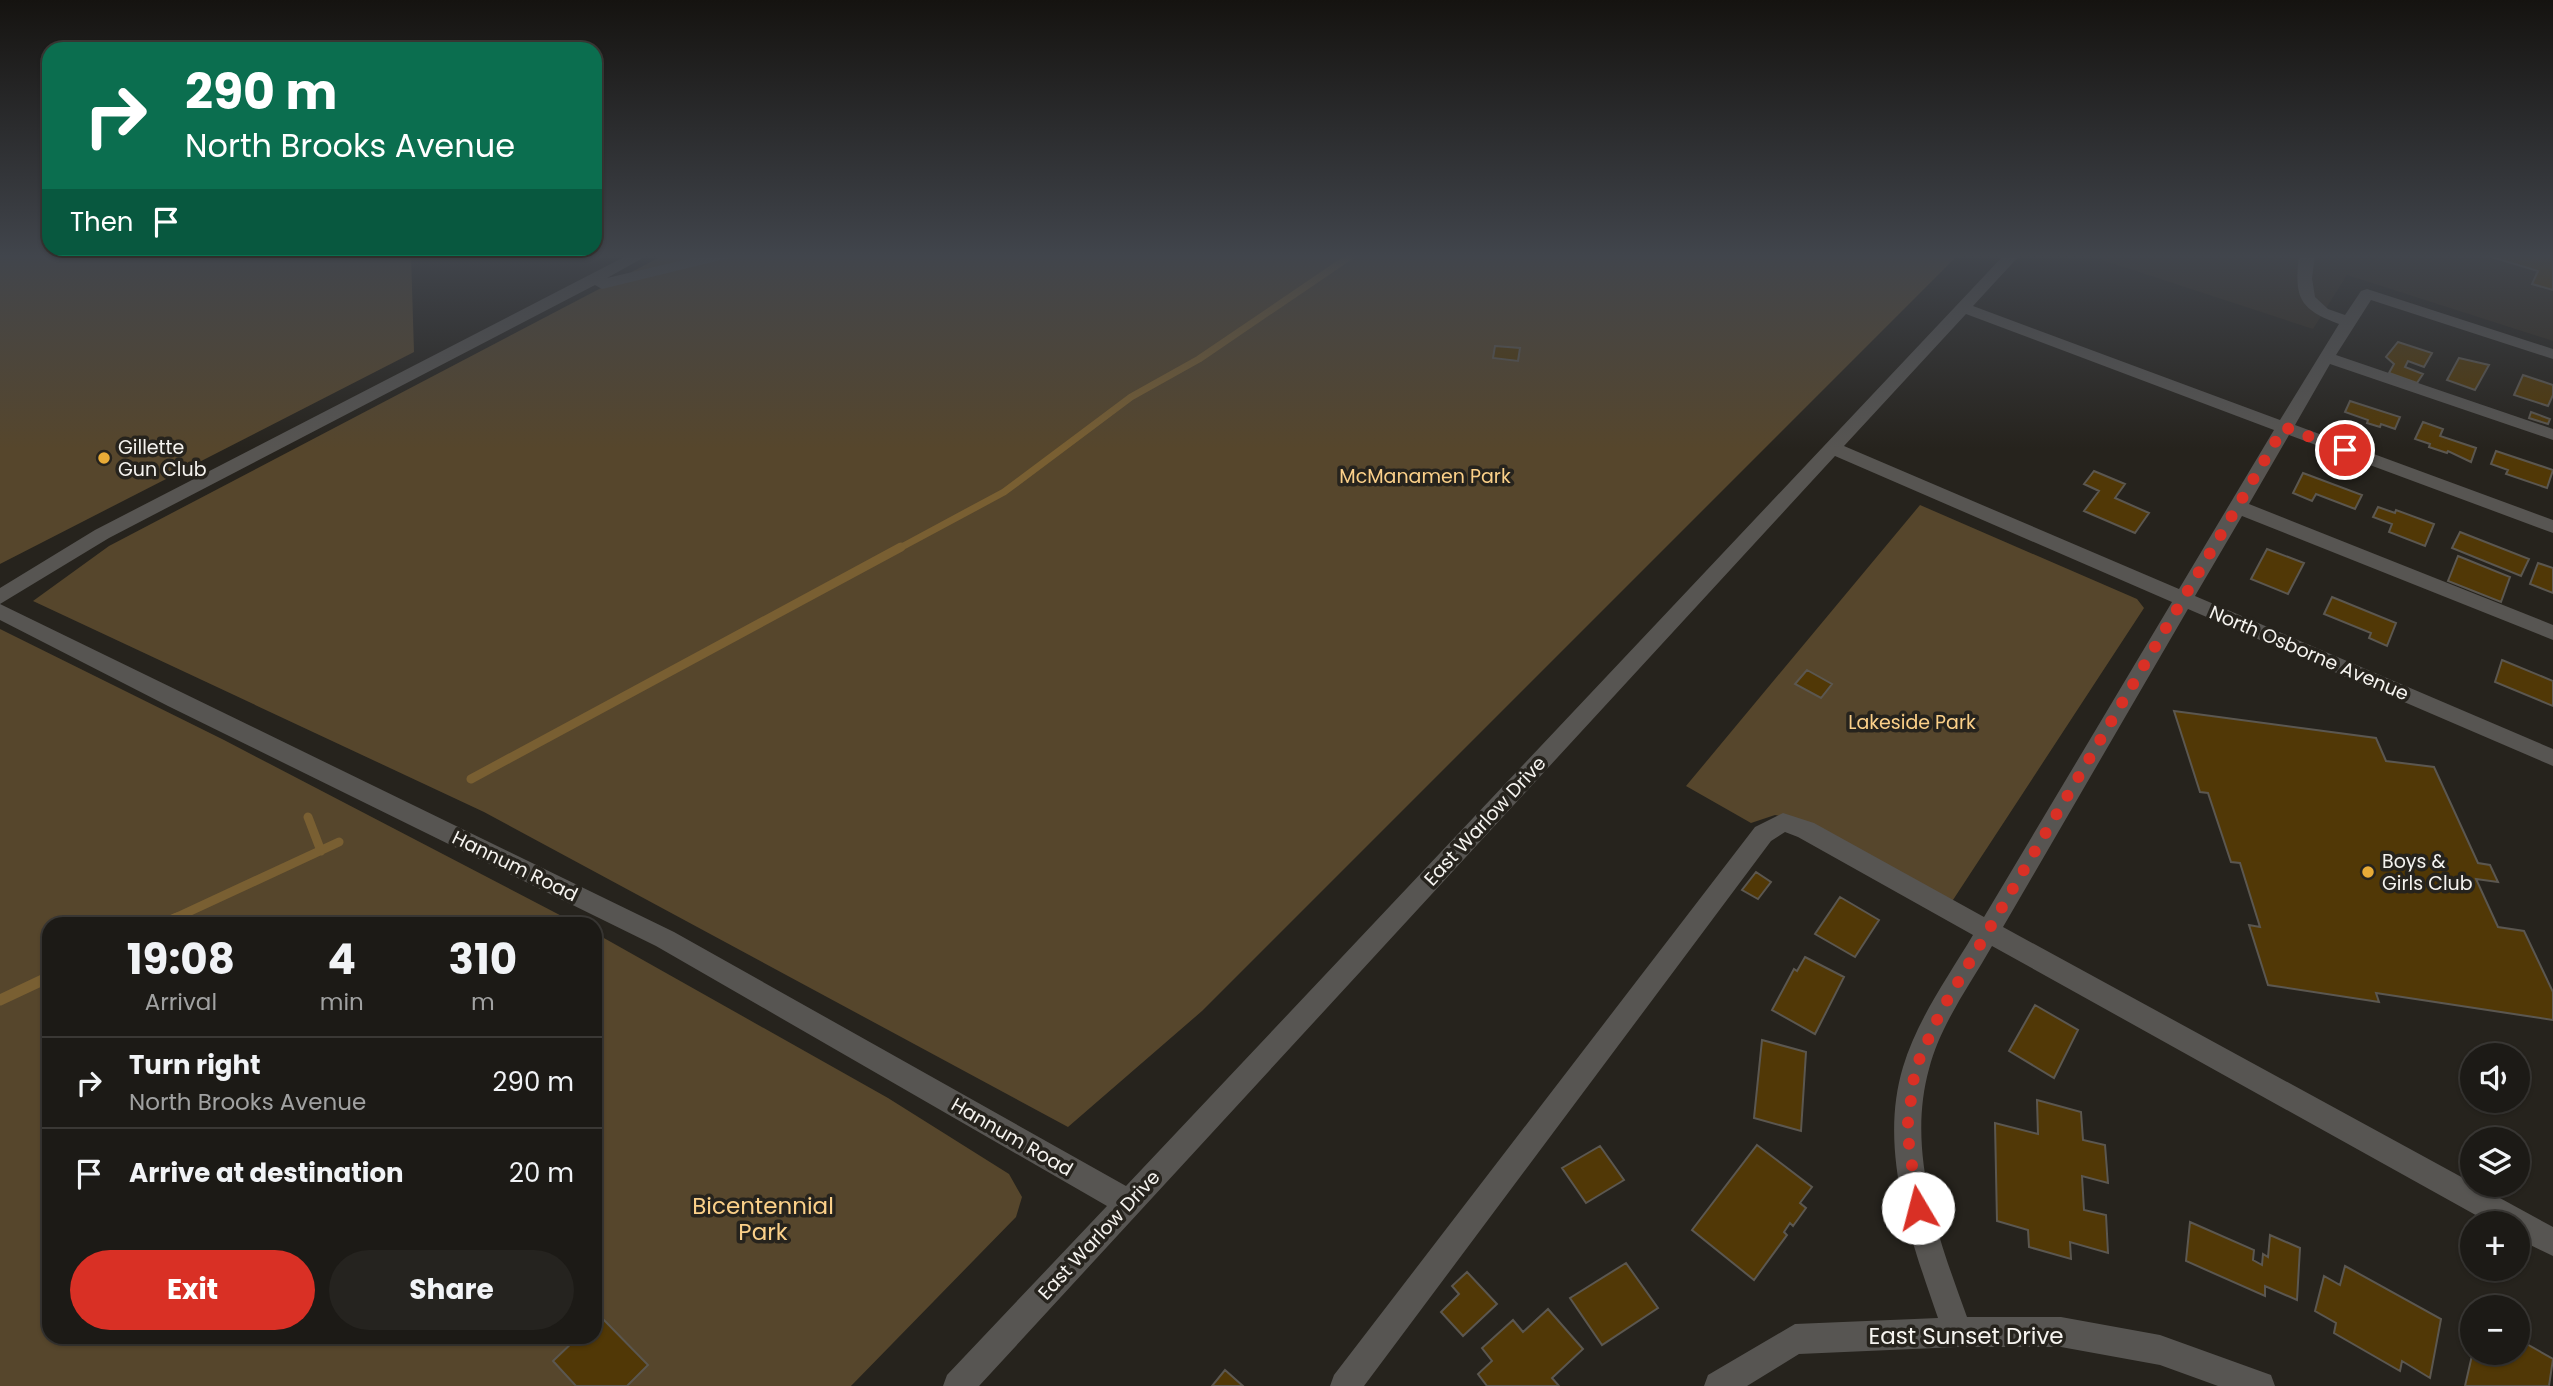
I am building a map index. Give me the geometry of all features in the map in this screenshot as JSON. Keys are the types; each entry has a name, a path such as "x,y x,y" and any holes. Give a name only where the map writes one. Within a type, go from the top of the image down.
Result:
{"street":[{"path":"0,597 102,534 514,320"},
{"name":"East Warlow Drive","path":"958,1386 1952,320"},
{"path":"1995,320 2553,527"},
{"path":"1958,1332 1922,1233 1907,1130 1915,1069 1941,1011 2348,322 2342,320"},
{"path":"2447,320 2553,354"},
{"path":"2326,357 2553,435"},
{"name":"North Osborne Avenue","path":"1833,448 2553,758"},
{"path":"2238,507 2553,633"},
{"name":"Hannum Road","path":"0,611 175,700 666,939 1129,1203"},
{"path":"1345,1386 1763,834 1783,822 1806,830 2553,1242"},
{"name":"East Sunset Drive","path":"1718,1386 1795,1339 1958,1332 2061,1332 2160,1350 2260,1386"}],"shaded area":[{"path":"2285,320 2319,320 2313,329"},
{"path":"2486,320 2553,320 2553,341"}],"green space":[{"name":"Gillette Gun Club","path":"0,320 413,320 414,352 0,564"},
{"name":"McManamen Park","path":"541,320 1893,320 1202,1011 1068,1127 484,812 33,601 109,546"},
{"name":"Lakeside Park","path":"1920,505 2137,599 2144,608 1951,903 1804,821 1775,815 1751,823 1686,786"},
{"name":"Bicentennial Park","path":"0,629 224,740 564,917 42,917 42,1344 602,1344 602,937 888,1098 1009,1174 1022,1197 1016,1217 851,1386 0,1386"}],"building":[{"path":"2398,342 2432,353 2424,367 2408,361 2405,367 2423,374 2417,383 2389,373 2394,364 2386,357"},
{"path":"1495,346 1520,348 1518,361 1493,358"},
{"path":"2459,358 2489,365 2475,390 2447,380"},
{"path":"2523,375 2553,385 2553,395 2548,406 2514,395"},
{"path":"2350,401 2400,417 2395,429 2367,423 2368,420 2345,412"},
{"path":"2531,412 2550,419 2548,424 2529,418"},
{"path":"2423,422 2443,429 2440,436 2476,448 2471,462 2415,439"},
{"path":"2496,451 2553,470 2547,488 2506,474 2508,470 2491,464"},
{"path":"2094,471 2125,484 2115,498 2149,513 2135,533 2084,511 2099,491 2084,484"},
{"path":"2303,473 2362,495 2355,509 2316,494 2312,501 2293,493"},
{"path":"2378,507 2395,513 2396,510 2434,524 2425,546 2389,532 2392,524 2373,517"},
{"path":"2460,532 2529,559 2521,576 2452,548"},
{"path":"2267,549 2304,563 2288,594 2251,579"},
{"path":"2458,556 2510,577 2501,602 2448,581"},
{"path":"2538,563 2553,568 2553,593 2530,584"},
{"path":"2332,597 2396,623 2387,646 2369,638 2371,633 2324,614"},
{"path":"2502,660 2553,681 2553,706 2495,682"},
{"path":"1807,670 1832,684 1821,698 1795,684"},
{"name":"Boys & Girls Club","path":"2174,711 2376,738 2386,761 2434,767 2478,863 2490,865 2498,882 2476,879 2498,927 2524,931 2553,992 2553,1020 2376,993 2379,1002 2268,985 2249,925 2260,927 2240,863 2231,862 2208,793 2200,792"},
{"path":"1756,872 1771,882 1758,899 1742,890"},
{"path":"1840,897 1879,920 1855,957 1815,934"},
{"path":"1805,957 1844,977 1815,1034 1772,1010 1794,969 1797,971"},
{"path":"2035,1005 2078,1030 2054,1078 2009,1051"},
{"path":"1762,1040 1806,1052 1801,1131 1754,1118"},
{"path":"2037,1100 2081,1112 2083,1140 2105,1145 2108,1183 2082,1176 2084,1210 2106,1215 2108,1253 2070,1242 2071,1259 2029,1247 2028,1230 1997,1221 1995,1123 2038,1134"},
{"path":"1757,1145 1812,1187 1800,1203 1806,1208 1793,1226 1790,1223 1784,1232 1787,1235 1754,1280 1692,1230"},
{"path":"1600,1146 1624,1180 1586,1203 1562,1168"},
{"path":"2190,1222 2254,1250 2253,1260 2262,1265 2263,1254 2268,1257 2270,1235 2300,1248 2297,1300 2265,1286 2265,1296 2186,1261"},
{"path":"1626,1263 1658,1308 1602,1345 1570,1298"},
{"path":"2345,1266 2441,1319 2430,1378 2402,1361 2400,1371 2334,1333 2336,1323 2315,1311 2324,1276 2340,1285"},
{"path":"1467,1272 1497,1304 1463,1336 1441,1312 1459,1294 1452,1286"},
{"path":"1548,1309 1583,1349 1552,1378 1559,1386 1487,1386 1478,1374 1492,1361 1482,1348 1513,1320 1523,1332"},
{"path":"602,1318 648,1365 627,1386 576,1386 553,1361 571,1344 602,1344"},
{"path":"2530,1346 2553,1359 2549,1386 2465,1386 2470,1365 2530,1365"},
{"path":"1225,1370 1243,1386 1212,1386"}],"waterway":[{"path":"898,549 1004,492 1131,397 1199,359 1257,320"},
{"path":"471,779 901,547"},
{"path":"308,817 321,850"},
{"path":"321,850 339,842"},
{"path":"177,917 321,850"},
{"path":"0,1000 42,980"}],"place":[{"name":"Gillette Gun Club","path":"104,458"},
{"name":"Boys & Girls Club","path":"2368,872"}],"route":[{"path":"1918,1208 1907,1130 1915,1069 1941,1011 2284,427 2345,450"}]}
